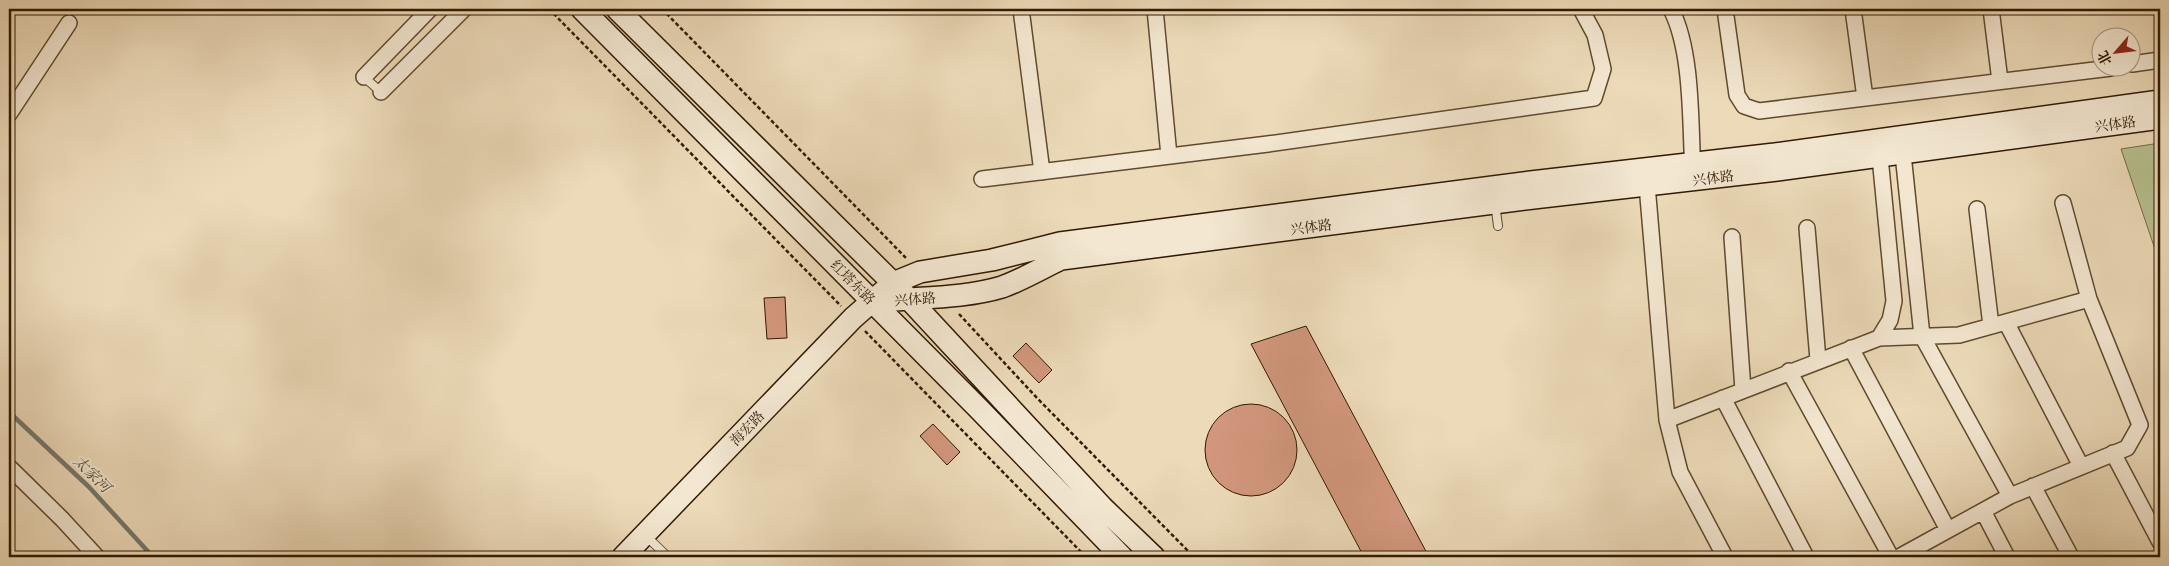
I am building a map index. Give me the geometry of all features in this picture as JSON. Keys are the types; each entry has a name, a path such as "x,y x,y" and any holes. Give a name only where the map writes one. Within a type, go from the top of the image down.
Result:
{"street":[{"path":"364,76 430,9"},
{"path":"382,92 464,9"},
{"name":"红塔东路","path":"582,9 873,302 1122,557"},
{"name":"红塔东路","path":"618,9 901,290 1102,507 1154,557"},
{"path":"1021,9 1042,172"},
{"path":"1155,9 1169,156"},
{"path":"982,179 1169,156 1594,98 1603,69 1595,35 1581,9"},
{"path":"1671,9 1675,17 1686,65 1693,172"},
{"path":"1725,9 1736,95 1744,106 1759,111 2092,70"},
{"path":"1853,9 1865,98"},
{"path":"1991,9 2000,81"},
{"path":"9,114 69,23"},
{"path":"2142,63 2160,60"},
{"name":"兴体路","path":"901,290 943,297 1002,287 1061,259 1493,195 1647,185 1693,172 1880,157 1897,146 2160,101"},
{"name":"兴体路","path":"873,302 901,290 920,272 992,260 1060,243 1693,172 1897,146 2160,118"},
{"path":"1897,146 1922,336 2010,496"},
{"path":"1879,338 1890,320 1894,301 1880,157"},
{"path":"1647,185 1666,420 1680,472 1725,557"},
{"path":"1905,556 2010,496 2127,448 2140,425 2089,299 2063,203"},
{"path":"1977,209 1991,326"},
{"path":"1807,228 1818,360"},
{"path":"1732,237 1743,390"},
{"path":"1666,420 1879,338 1960,335 2089,299"},
{"name":"海宏路","path":"623,557 853,318 873,302"},
{"path":"2006,322 2081,466"},
{"path":"1851,348 1948,530"},
{"path":"1790,371 1891,557"},
{"path":"1723,398 1806,557"},
{"path":"2113,453 2160,542"},
{"path":"9,467 62,519 97,557"},
{"path":"2033,486 2071,557"},
{"path":"1983,511 2007,557"}],"lane":[{"path":"364,76 382,92"},
{"path":"1493,195 1498,226"},
{"path":"645,534 668,557"}],"path":[{"path":"549,9 1086,557"}],"green space":[{"path":"2160,143 2160,264 2121,149"}],"building":[{"path":"785,297 787,338 767,339 764,298"},
{"path":"1306,326 1429,557 1364,557 1251,344"},
{"path":"1026,343 1052,370 1039,383 1013,356"},
{"path":"1251,404 1268,408 1283,418 1293,433 1297,450 1293,467 1283,482 1268,492 1251,496 1234,492 1219,482 1209,467 1205,450 1209,433 1219,418 1234,408"},
{"path":"933,424 960,452 947,465 920,436"}],"waterway":[{"name":"太家河","path":"9,412 89,487 153,557"}]}
